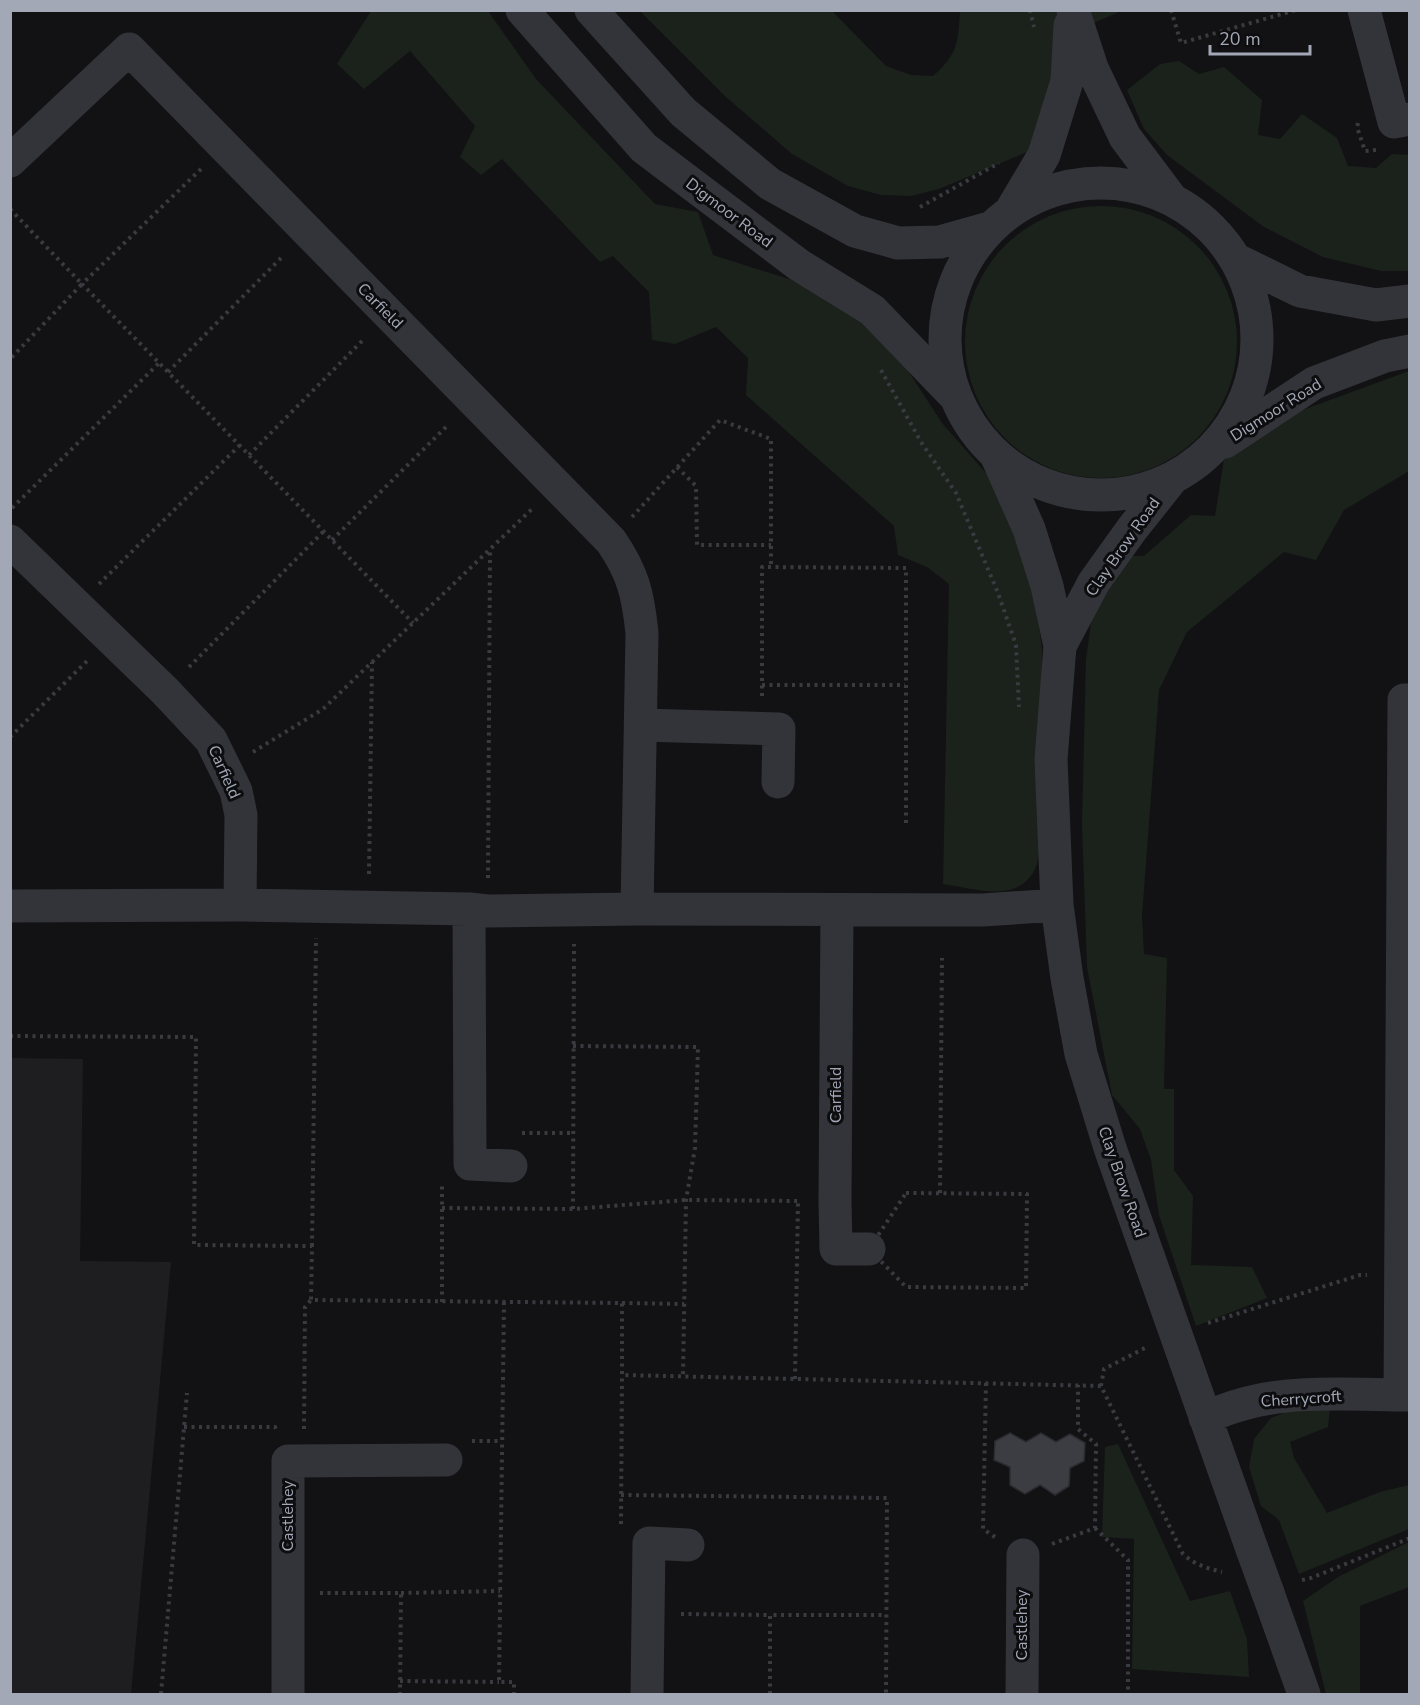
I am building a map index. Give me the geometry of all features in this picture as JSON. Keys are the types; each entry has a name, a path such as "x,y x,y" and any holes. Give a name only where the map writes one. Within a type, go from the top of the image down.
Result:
{"street":[{"name":"Digmoor Road","path":"522,10 644,148 799,265 872,310 954,395"},
{"path":"591,10 683,112 770,184 855,231 898,243 940,242 1001,218 1037,195 1081,183 1127,183 1170,197 1197,214 1219,235 1238,260 1250,288 1258,331 1254,375 1239,415 1213,450"},
{"path":"1072,10 1067,81 1044,155 1001,218 963,264 947,306 944,352 954,395 972,429 997,457 1036,483 1081,495 1127,494 1171,480"},
{"path":"1072,10 1092,68 1125,137 1170,197"},
{"path":"1364,10 1394,123 1410,119"},
{"name":"Carfield","path":"10,161 129,50 610,541 633,579 639,603 642,633 638,909"},
{"path":"1238,260 1300,291 1376,305 1410,301"},
{"name":"Digmoor Road","path":"1171,480 1314,383 1385,356 1410,351"},
{"name":"Clay Brow Road","path":"997,457 1029,529 1047,586 1060,646 1051,759 1057,905 1081,1054 1110,1148 1304,1695"},
{"name":"Clay Brow Road","path":"1060,646 1094,582 1132,528 1171,480"},
{"name":"Carfield","path":"10,541 165,691 211,740 236,791 241,815 240,905"},
{"name":"Cherrycroft","path":"1205,1418 1241,1404 1278,1398 1306,1395 1405,1395 1401,1276 1404,700 1410,700"},
{"path":"641,725 779,729 778,782"},
{"path":"10,906 240,905 478,910 983,910 1057,905"},
{"name":"Carfield","path":"837,909 836,1249 869,1249"},
{"path":"478,910 470,1164 511,1166"},
{"name":"Castlehey","path":"288,1695 288,1592 296,1461 446,1460"},
{"path":"648,1695 649,1544 688,1545"},
{"name":"Castlehey","path":"1022,1695 1023,1555"}],"path":[{"path":"1030,10 1035,31"},
{"path":"1171,10 1181,43 1296,10"},
{"path":"10,359 82,284 223,147"},
{"path":"912,212 1002,161"},
{"path":"10,209 413,622"},
{"path":"168,372 307,232"},
{"path":"249,455 388,314"},
{"path":"10,510 159,363"},
{"path":"877,363 921,442 956,493 998,593 1016,645 1019,716"},
{"path":"332,540 473,400"},
{"path":"610,541 720,420 771,439 771,568"},
{"path":"77,606 240,445"},
{"path":"677,467 696,486 697,545 771,545"},
{"path":"227,769 323,709 557,485"},
{"path":"165,691 324,531"},
{"path":"478,910 490,549"},
{"path":"762,728 762,567 906,568 906,823"},
{"path":"10,737 110,638"},
{"path":"368,908 372,662"},
{"path":"762,685 905,685"},
{"path":"296,1461 305,1306 311,1300 316,907"},
{"path":"573,1209 574,910"},
{"path":"940,1193 942,958"},
{"path":"10,1036 196,1037 194,1245 312,1246"},
{"path":"573,1046 698,1047 695,1148 686,1200 683,1376"},
{"path":"906,1193 940,1193 1027,1194 1026,1288 906,1287 869,1249 906,1193"},
{"path":"442,1208 573,1209 686,1200 835,1201"},
{"path":"795,1379 798,1201"},
{"path":"1222,1572 1204,1568 1183,1554 1101,1386 1104,1369 1175,1333 1360,1275 1401,1276"},
{"path":"311,1300 684,1304"},
{"path":"499,1682 504,1302"},
{"path":"622,1303 621,1543 649,1544"},
{"path":"621,1375 1101,1386"},
{"path":"986,1383 983,1529 1023,1555 1095,1528"},
{"path":"1078,1385 1078,1429 1096,1444 1095,1528 1128,1560 1128,1695"},
{"path":"161,1695 187,1394"},
{"path":"184,1426 275,1427 296,1461"},
{"path":"621,1495 887,1498 886,1695"},
{"path":"1302,1580 1410,1538"},
{"path":"288,1592 500,1592"},
{"path":"400,1593 400,1695"},
{"path":"648,1613 886,1615"},
{"path":"770,1615 770,1695"},
{"path":"400,1681 514,1682 514,1695"}],"shaded area":[{"path":"371,11 488,11 536,79 655,204 698,212 713,255 823,290 892,346 942,423 1006,496 1036,604 1042,649 1041,843 1034,871 1026,881 1016,888 1005,891 980,890 943,884 949,584 927,567 898,555 894,526 746,395 748,358 716,327 675,344 652,340 649,292 613,256 600,262 502,159 481,175 460,157 475,126 410,51 364,89 337,64"},
{"path":"640,11 832,11 886,66 911,75 933,76 947,61 955,47 960,11 1118,11 1063,36 1047,126 1027,152 939,189 911,196 881,195 848,186 792,154 726,97"},
{"path":"1179,61 1199,74 1224,67 1262,100 1258,135 1280,139 1302,114 1337,138 1348,166 1376,168 1392,154 1409,155 1409,271 1381,271 1323,257 1264,227 1167,155 1144,129 1127,90 1160,64"},
{"path":"1088,206 1114,206 1141,211 1153,216 1177,229 1198,245 1214,266 1232,302 1237,342 1232,382 1214,418 1198,439 1177,455 1141,473 1114,478 1088,478 1061,473 1049,468 1025,455 1004,439 988,418 970,382 965,355 965,329 970,302 975,290 988,266 1004,245 1025,229 1061,211"},
{"path":"1409,371 1409,471 1344,510 1316,560 1284,552 1187,632 1159,690 1142,916 1144,954 1167,958 1164,1089 1174,1089 1174,1170 1193,1196 1191,1265 1252,1267 1267,1298 1196,1326 1159,1215 1151,1160 1140,1129 1112,1095 1087,967 1082,824 1086,659 1096,589 1120,556 1144,556 1191,515 1215,516 1227,441"},
{"path":"11,1058 83,1059 80,1261 171,1262 131,1694 11,1694"},
{"path":"1330,1408 1328,1427 1290,1442 1294,1458 1327,1513 1380,1492 1409,1485 1409,1529 1299,1574 1279,1520 1261,1506 1249,1467 1254,1439 1271,1418 1294,1409"},
{"path":"1118,1444 1190,1601 1230,1591 1247,1639 1249,1677 1132,1669 1134,1539 1102,1537 1105,1447"},
{"path":"1409,1542 1409,1587 1360,1606 1360,1694 1326,1694 1303,1601 1338,1577"}],"building":[{"path":"1010,1433 1026,1442 1041,1433 1056,1442 1070,1434 1085,1443 1084,1461 1070,1468 1069,1486 1055,1495 1040,1485 1025,1494 1010,1485 1010,1467 994,1460 995,1441"}]}
